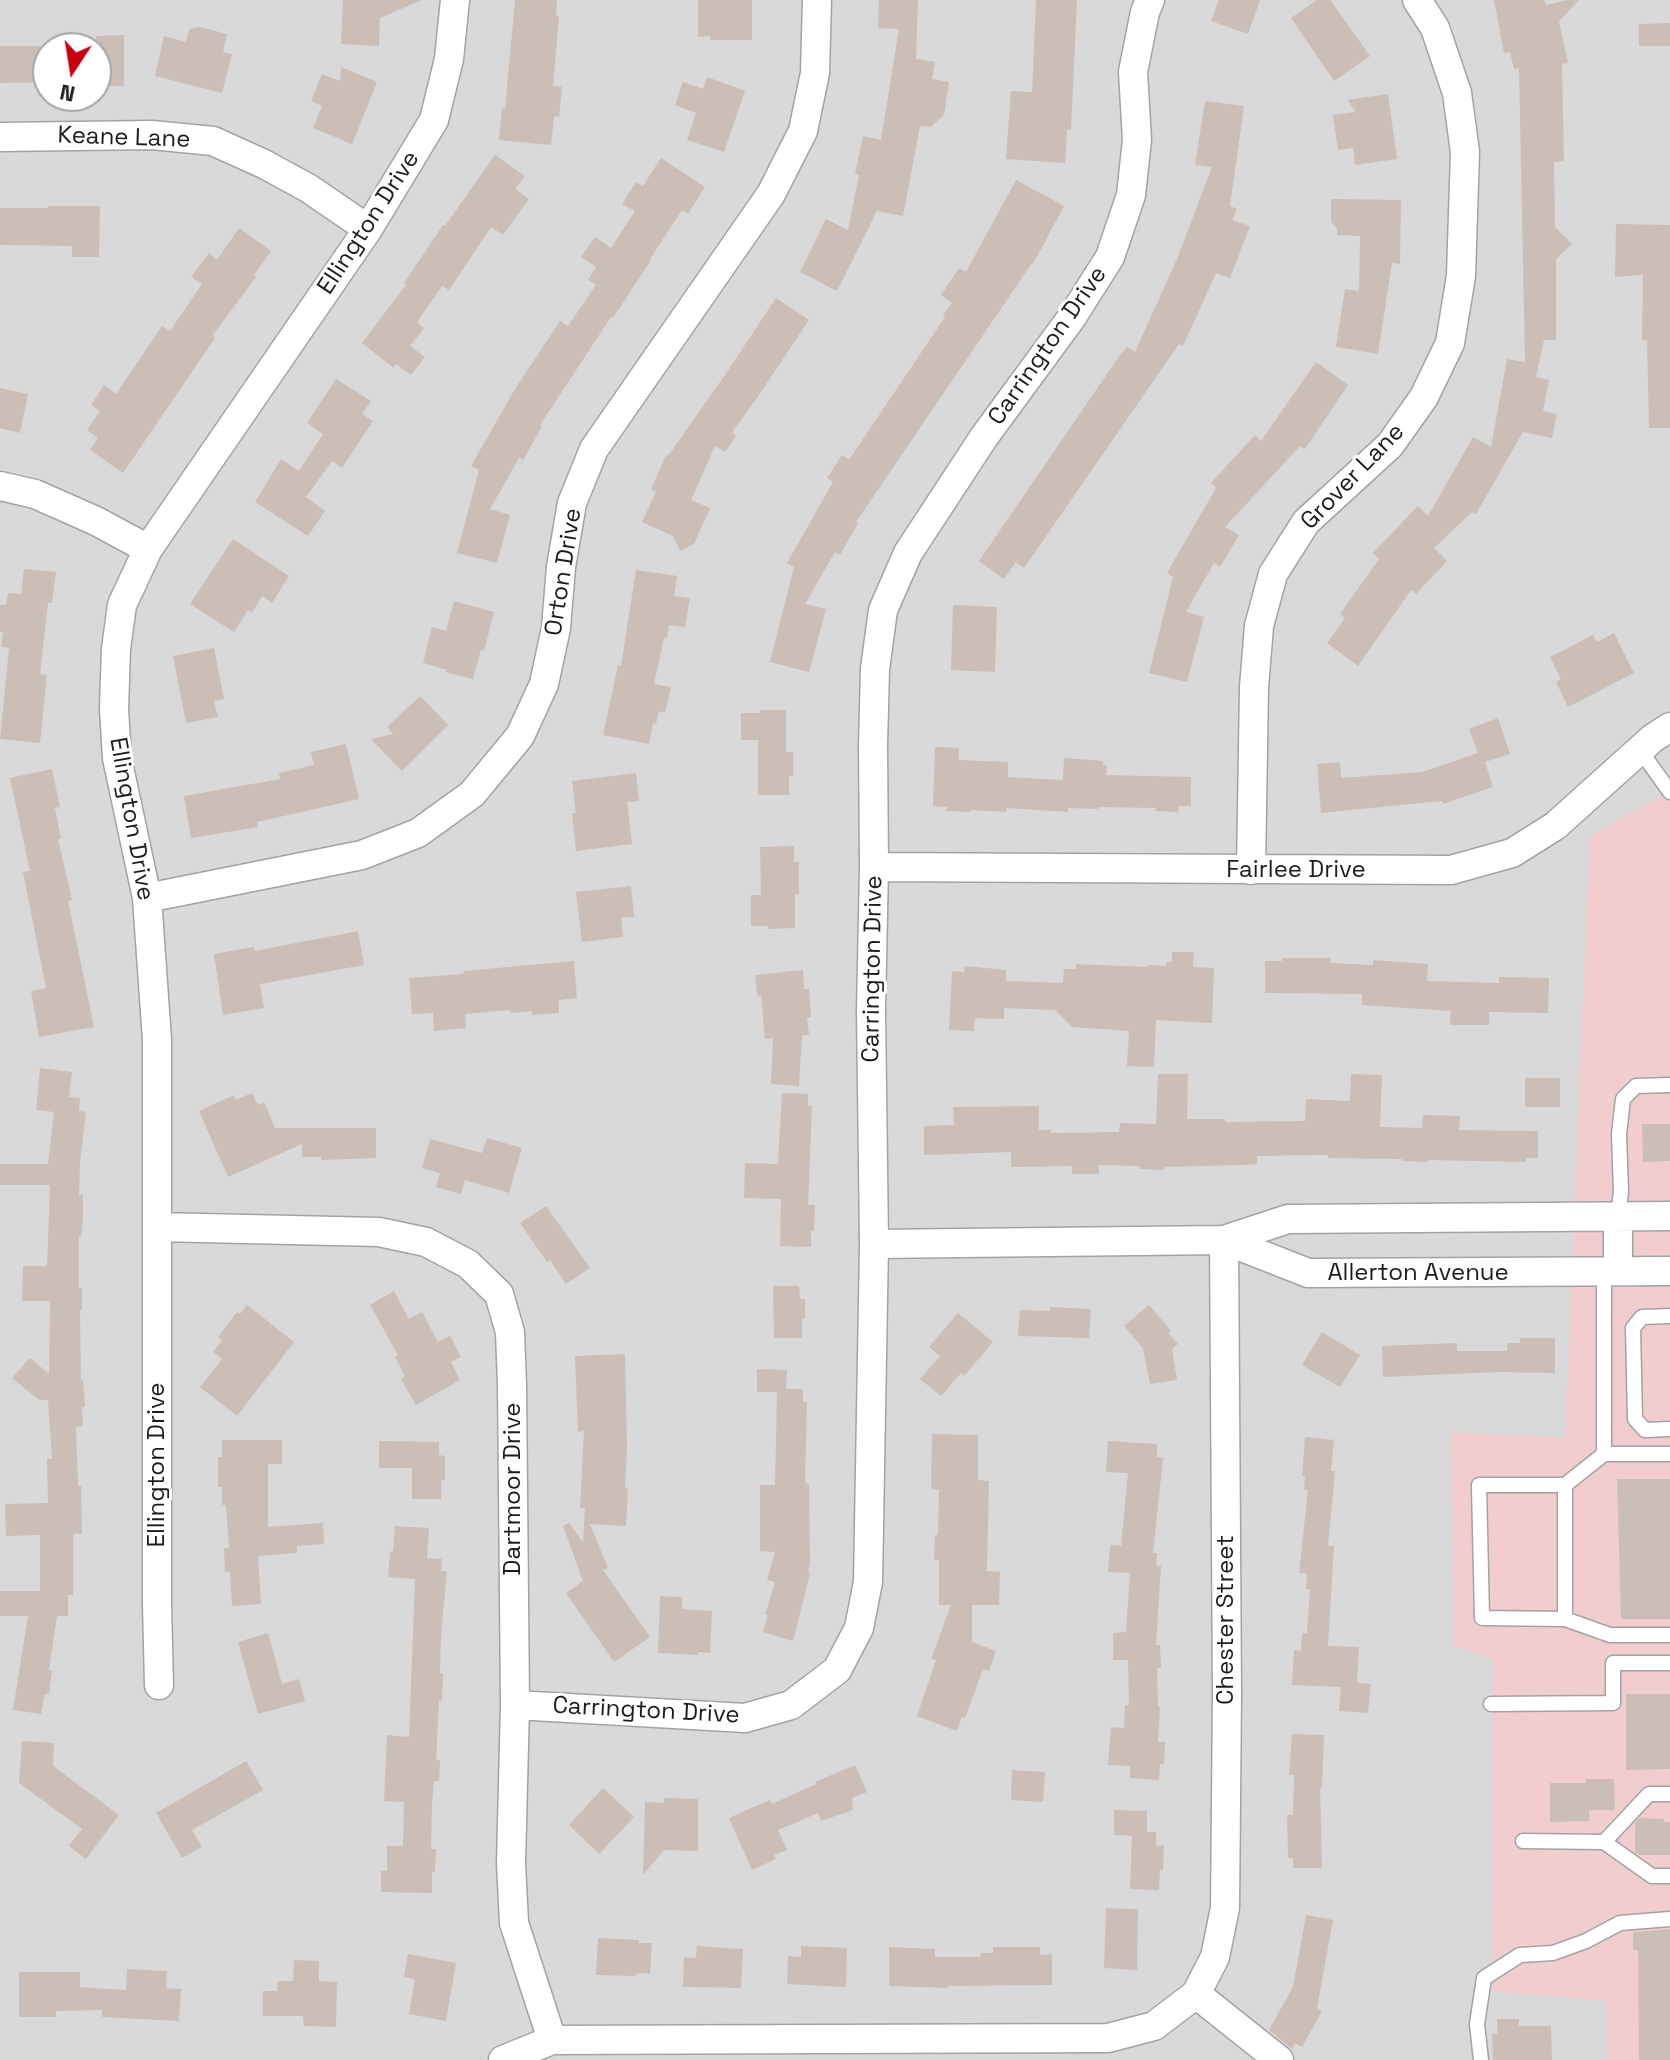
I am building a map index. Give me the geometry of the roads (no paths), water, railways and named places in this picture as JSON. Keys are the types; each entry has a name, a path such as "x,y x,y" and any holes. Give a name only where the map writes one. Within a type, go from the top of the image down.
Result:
{"street":[{"name":"Ellington Drive","path":"159,1685 157,1040 147,898 117,758 114,709 116,649 122,605 148,549 368,229 434,120 449,59 455,0"},
{"name":"Orton Drive","path":"147,898 362,855 418,833 472,794 520,736 544,684 556,628 561,567 572,503 594,449 771,194 803,131 815,73 817,0"},
{"name":"Carrington Drive","path":"515,1705 745,1718 791,1705 837,1670 859,1628 868,1582 874,1244 871,1010 873,730 875,669 883,610 908,553 984,437 1072,317 1110,257 1131,195 1137,140 1133,72 1150,0"},
{"name":"Grover Lane","path":"1251,870 1254,687 1259,626 1273,574 1306,522 1390,445 1424,397 1450,343 1461,276 1465,152 1457,93 1435,28 1417,0"},
{"name":"Keane Lane","path":"0,137 152,135 213,141 308,188 368,229"},
{"path":"0,486 35,494 96,521 148,549"},
{"name":"Fairlee Drive","path":"874,867 1451,870 1512,853 1555,826 1670,727"},
{"name":"Allerton Avenue","path":"874,1244 1224,1240 1288,1219 1670,1216"},
{"path":"1611,1271 1618,1217"},
{"name":"Dartmoor Drive","path":"158,1227 379,1232 426,1242 468,1264 499,1294 510,1332 515,1705 511,1863 514,1923 552,2040"},
{"name":"Allerton Avenue","path":"1224,1240 1308,1273 1670,1271"},
{"name":"Chester Street","path":"503,2060 552,2040 1108,2038 1154,2026 1196,1994 1215,1957 1225,1908 1224,1240"},
{"path":"1196,1994 1279,2060"}],"lane":[{"path":"1640,750 1670,792"},
{"path":"1618,1217 1621,1192 1619,1134 1623,1099 1636,1086 1670,1085"},
{"path":"1604,1454 1611,1271"},
{"path":"1670,1316 1642,1317 1633,1328 1635,1419 1645,1430 1670,1429"},
{"path":"1670,1454 1604,1454 1565,1485 1479,1485 1482,1618 1565,1619 1610,1635 1670,1635"},
{"path":"1565,1485 1565,1619"},
{"path":"1491,1704 1613,1703 1613,1663 1670,1663"},
{"path":"1604,1842 1649,1794 1670,1794"},
{"path":"1523,1841 1604,1842 1652,1876 1670,1876"},
{"path":"1481,2060 1477,2024 1484,1978 1520,1955 1553,1953 1586,1941 1620,1923 1670,1919"}]}
